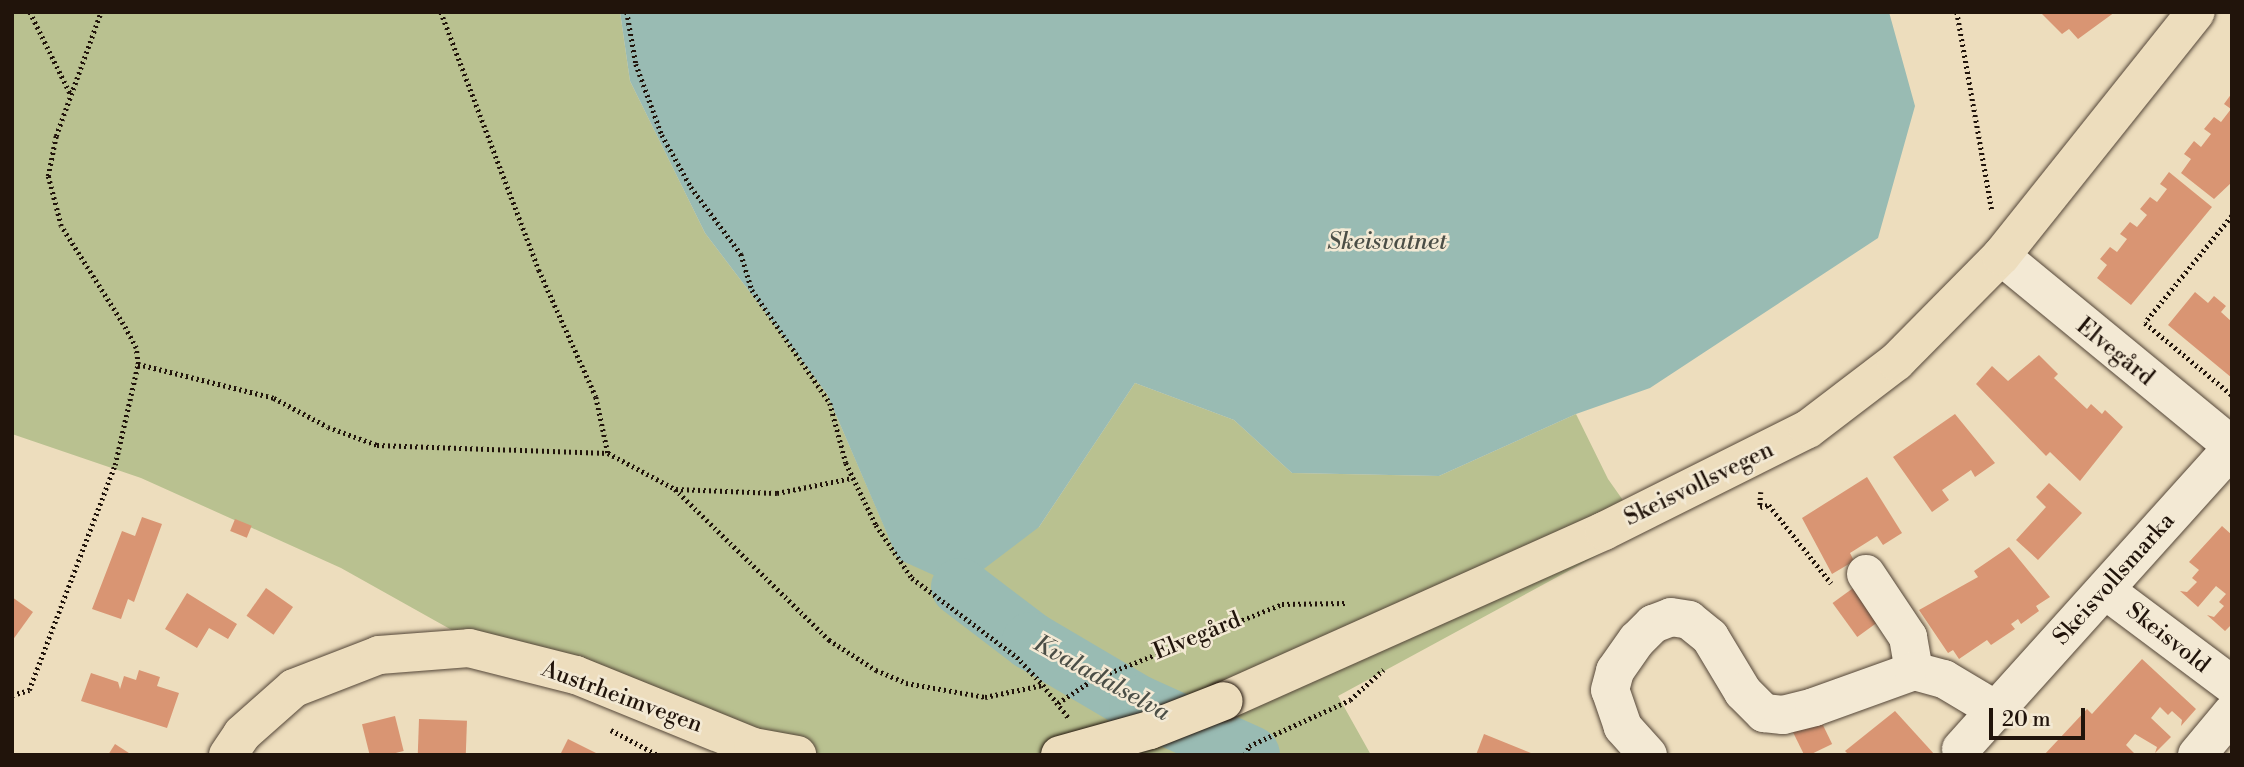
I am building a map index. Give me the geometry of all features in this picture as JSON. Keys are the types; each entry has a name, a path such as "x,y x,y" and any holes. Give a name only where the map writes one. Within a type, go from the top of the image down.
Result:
{"main road":[{"name":"Skeisvollsvegen","path":"1060,755 1150,730 1224,701 1604,531 1808,429 1896,362 2001,256 2196,12"},
{"name":"Austrheimvegen","path":"228,755 242,734 294,688 379,655 469,648 576,675 753,747 797,755"}],"street":[{"name":"Elvegård","path":"2001,256 2232,447"},
{"name":"Skeisvollsmarka","path":"1961,749 2232,447"},
{"path":"1866,574 1908,638 1914,671"},
{"name":"Skeisvold","path":"2105,590 2232,685"},
{"path":"1648,755 1623,727 1610,690 1615,671 1637,640 1653,624 1671,617 1689,620 1710,638 1743,692 1764,713 1783,715 1814,707 1914,671 1944,679 1996,710"},
{"path":"2197,755 2232,713"}],"path":[{"path":"30,12 71,95"},
{"path":"12,695 29,690 115,465 138,364 136,348 61,226 50,194 49,159 101,12"},
{"path":"441,12 539,270 596,397 608,453"},
{"path":"627,12 636,64 662,135 691,187 741,254 752,290 830,403 852,478 876,525 912,578 1017,657 1043,685"},
{"path":"1957,12 2001,256"},
{"path":"2232,216 2145,323 2232,395"},
{"path":"138,364 274,398 328,427 377,445 608,453 675,489 829,640 876,670 906,683 985,697 1043,685"},
{"path":"675,489 777,493 852,478"},
{"path":"1755,482 1761,493 1760,507 1769,505 1834,586 1866,574"},
{"name":"Elvegård","path":"1043,685 1058,703 1094,679 1282,604 1346,603"},
{"path":"1245,755 1248,747 1350,700 1384,670"},
{"path":"609,729 658,755"}],"green space":[{"path":"12,12 620,12 630,81 705,233 827,394 898,558 1039,527 1135,383 1234,420 1292,473 1439,476 1576,414 1608,479 1644,530 1338,696 1371,755 767,755 475,643 341,568 141,478 12,434"}],"water":[{"name":"Skeisvatnet","path":"620,12 1889,12 1915,106 1878,238 1650,388 1576,414 1439,476 1292,473 1234,420 1135,383 1039,527 960,587 898,559 827,394 705,233 630,81"}],"building":[{"path":"2040,12 2115,12 2078,39 2069,29 2062,34"},
{"path":"2232,93 2232,182 2214,199 2181,173 2191,159 2184,154 2194,141 2201,147 2211,134 2204,129 2214,117 2221,122 2231,109 2224,104"},
{"path":"2169,172 2212,207 2131,305 2097,278 2107,265 2100,259 2110,247 2117,252 2127,239 2120,234 2130,222 2137,227 2147,215 2140,209 2150,197 2157,202 2167,189 2160,184"},
{"path":"2195,292 2208,303 2214,296 2226,306 2221,312 2232,322 2232,378 2168,325"},
{"path":"2039,355 2058,374 2054,378 2087,409 2091,404 2102,414 2105,410 2123,427 2080,481 2050,452 2046,456 1976,384 1992,366 2008,381"},
{"path":"1955,414 1995,463 1975,477 1971,470 1942,490 1949,500 1932,512 1893,457"},
{"path":"1867,477 1902,533 1883,545 1877,536 1850,553 1854,561 1832,574 1802,518"},
{"path":"2049,483 2082,513 2038,560 2016,540 2046,507 2036,497"},
{"path":"142,517 162,524 134,602 128,599 121,619 92,609 122,531 135,536"},
{"path":"235,519 252,526 247,538 230,531"},
{"path":"2222,526 2232,535 2232,624 2225,631 2207,615 2214,617 2224,606 2219,602 2226,594 2216,586 2198,607 2180,591 2187,592 2197,582 2192,578 2199,570 2189,562"},
{"path":"2009,547 2050,597 2036,606 2039,611 2021,624 2018,619 2011,624 2015,629 1991,645 1987,640 1959,659 1953,650 1948,653 1919,610 1978,577 1974,571"},
{"path":"1856,586 1881,620 1857,637 1833,603"},
{"path":"266,588 293,607 274,635 246,616"},
{"path":"187,593 237,624 228,639 209,628 197,648 165,629"},
{"path":"12,597 33,612 12,641"},
{"path":"2142,659 2196,709 2181,726 2182,720 2172,711 2168,715 2160,707 2151,718 2171,737 2155,753 2157,747 2135,734 2126,745 2136,755 2044,755 2087,709 2092,714"},
{"path":"139,670 160,677 157,686 179,693 167,728 81,701 91,673 118,682 120,689 124,676 136,680"},
{"path":"1895,711 1935,755 1849,755 1845,751"},
{"path":"395,716 404,751 387,755 370,755 362,724"},
{"path":"1819,717 1832,744 1804,755 1792,730"},
{"path":"419,719 467,721 466,755 418,755"},
{"path":"1484,734 1536,755 1476,755"},
{"path":"568,739 600,755 560,755"},
{"path":"115,744 132,755 108,755"}],"waterway":[{"name":"Kvaladalselva","path":"960,587 1031,641 1138,704 1251,755"}]}
